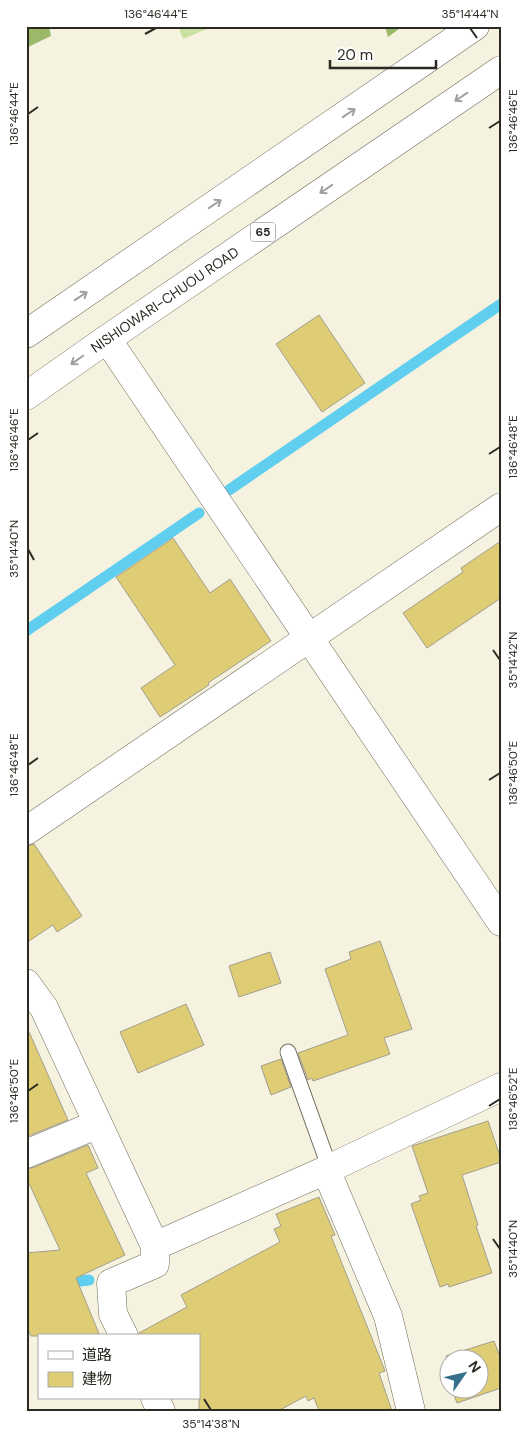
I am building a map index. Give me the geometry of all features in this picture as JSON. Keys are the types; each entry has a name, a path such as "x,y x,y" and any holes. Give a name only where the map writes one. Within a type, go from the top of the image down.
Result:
{"street":[{"path":"26,334 475,26"},
{"name":"NISHIOWARI-CHUOU ROAD","path":"26,396 501,70"},
{"path":"107,339 499,915"},
{"path":"26,831 501,507"},
{"path":"26,983 44,1008 156,1246 154,1264 111,1283 113,1314 123,1334"},
{"path":"156,1246 328,1169 501,1087"},
{"path":"26,1154 98,1124"},
{"path":"328,1169 388,1316 411,1411"}],"lane":[{"path":"288,1052 328,1169"}],"green space":[{"path":"26,26 49,26 51,36 26,48"},
{"path":"178,26 214,26 183,39"},
{"path":"385,26 403,26 388,37"}],"building":[{"path":"319,315 365,383 322,412 276,344"},
{"path":"173,538 210,593 230,579 271,641 160,717 141,688 175,665 116,577"},
{"path":"501,541 501,598 427,648 403,613 463,572 461,568"},
{"path":"34,844 82,916 57,932 53,925 26,943 26,846"},
{"path":"380,941 412,1029 384,1038 390,1054 313,1081 312,1078 308,1080 298,1053 348,1035 325,969 351,959 349,952"},
{"path":"270,952 281,983 239,997 229,966"},
{"path":"186,1004 204,1045 138,1073 120,1032"},
{"path":"26,1025 68,1120 26,1137"},
{"path":"281,1059 291,1087 271,1095 261,1066"},
{"path":"488,1121 501,1162 462,1175 478,1225 476,1226 492,1273 449,1287 448,1284 440,1287 411,1204 421,1200 419,1196 428,1193 412,1146"},
{"path":"88,1145 98,1168 86,1173 125,1255 76,1278 99,1334 38,1334 38,1336 31,1336 26,1325 26,1253 60,1250 26,1177 26,1169"},
{"path":"319,1197 335,1235 331,1236 385,1371 379,1373 392,1411 319,1411 314,1398 308,1401 306,1396 278,1411 199,1411 200,1334 139,1334 187,1307 181,1295 280,1242 274,1229 281,1226 276,1214"},
{"path":"494,1341 501,1359 501,1388 490,1392 490,1350 465,1350"}],"waterway":[{"path":"229,490 501,304"},
{"path":"26,631 199,513"},
{"path":"64,1283 89,1280"}]}
